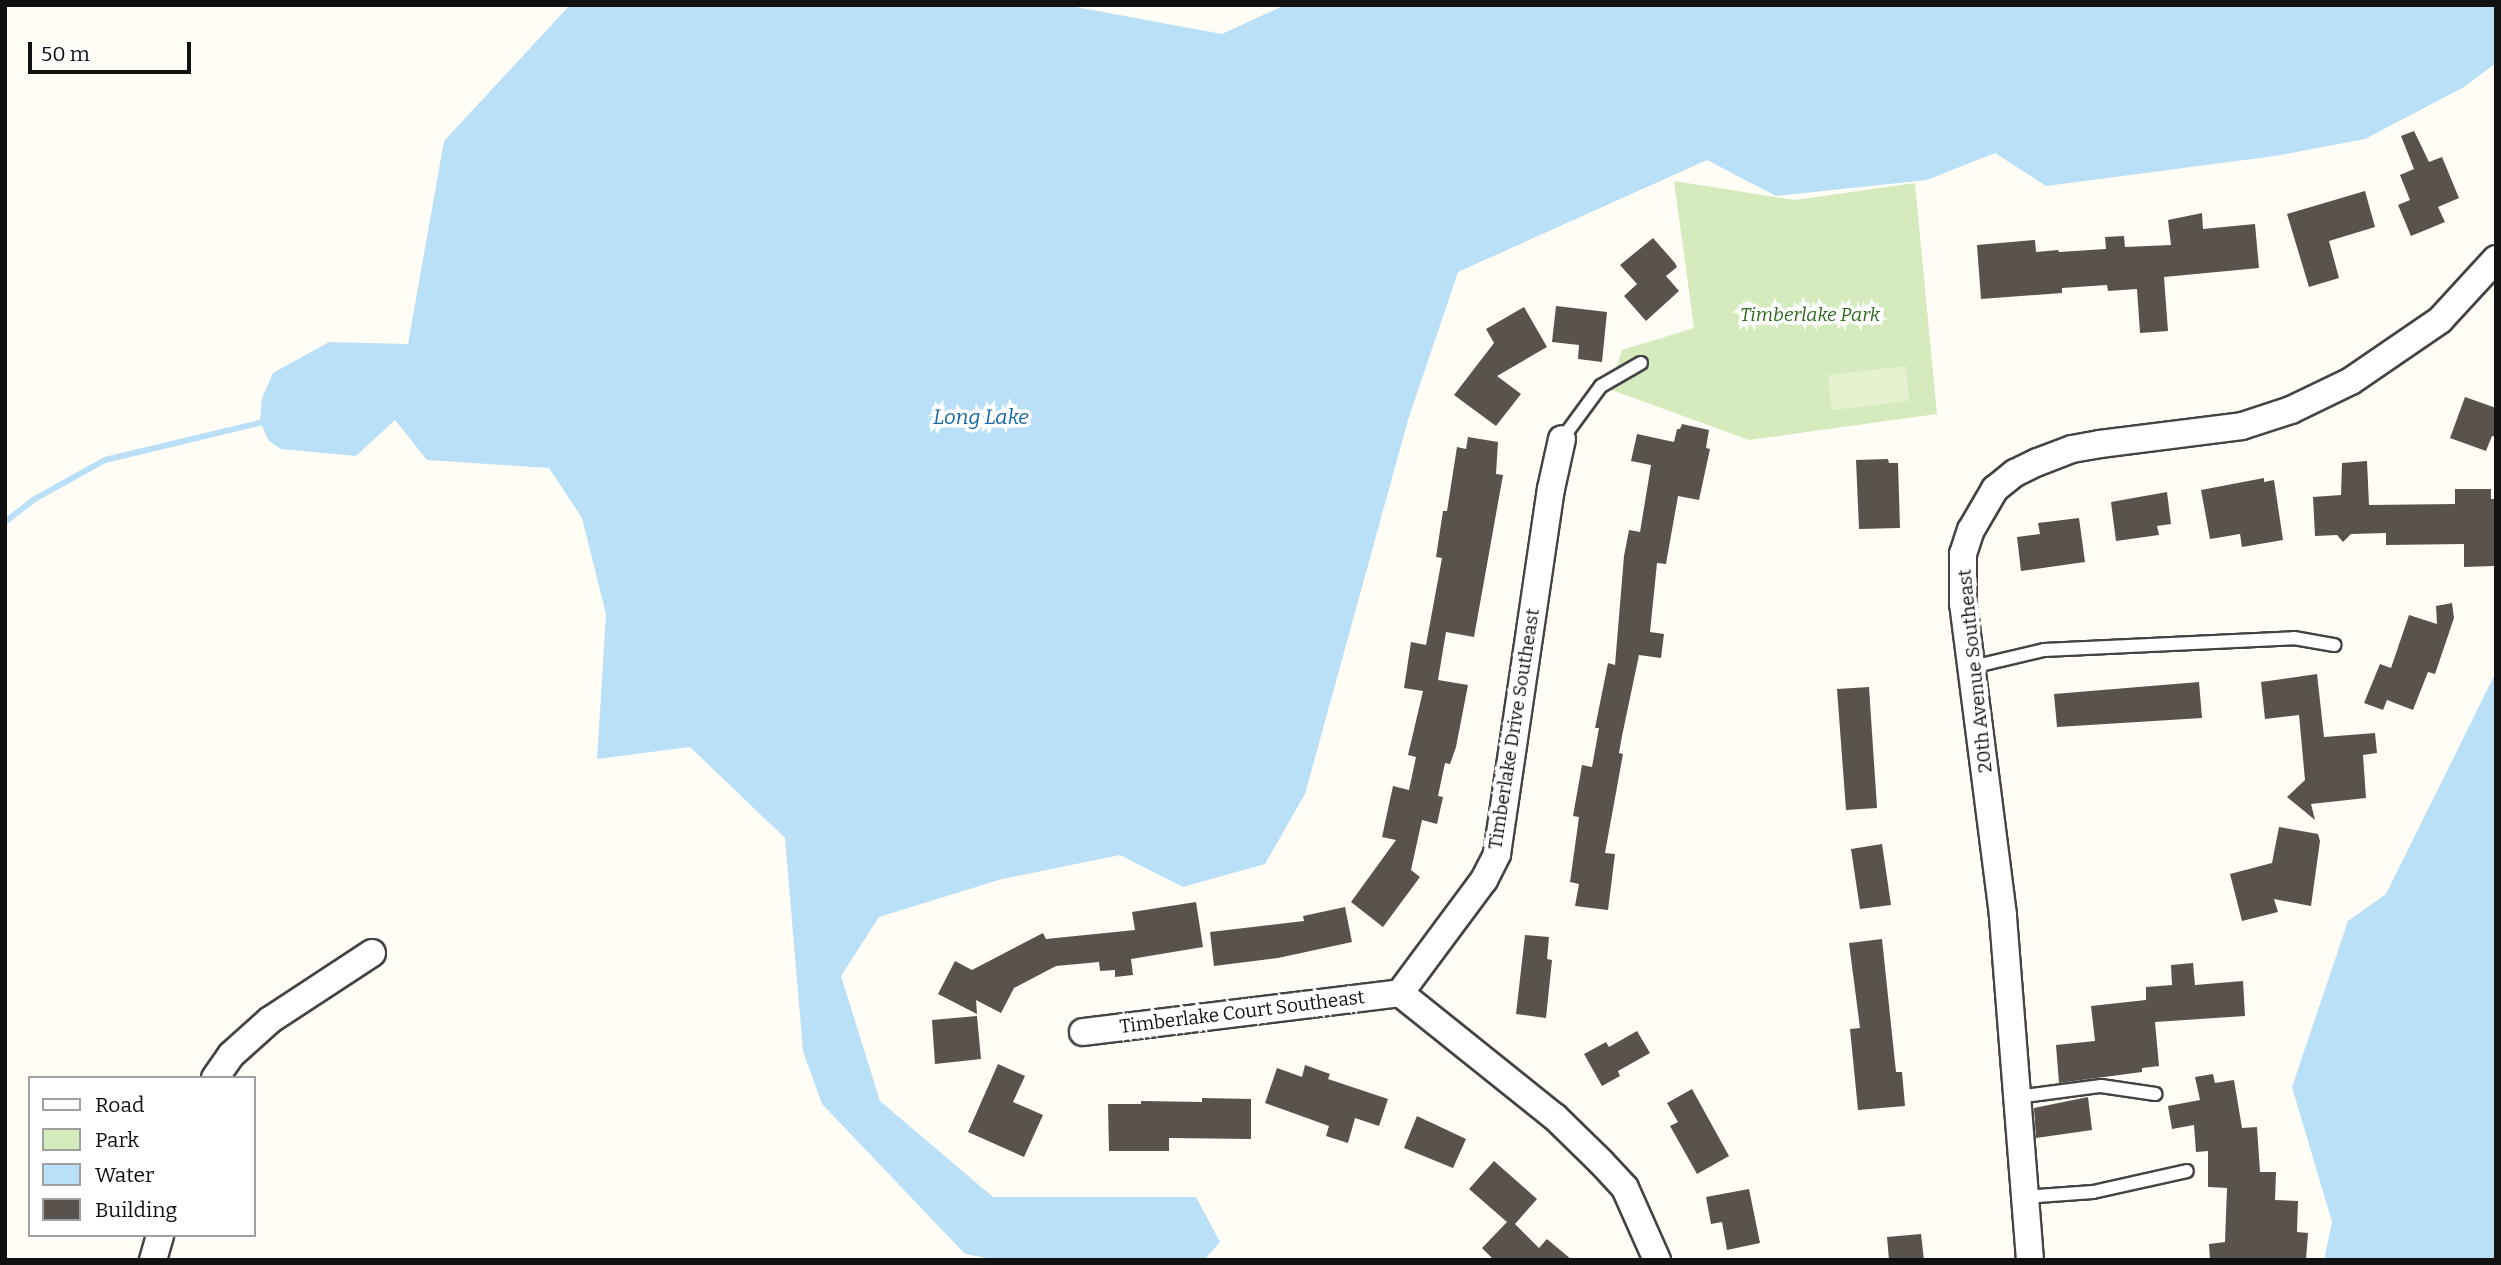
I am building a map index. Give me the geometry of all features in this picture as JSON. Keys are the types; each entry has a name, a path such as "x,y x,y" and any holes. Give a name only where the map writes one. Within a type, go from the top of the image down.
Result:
{"street":[{"name":"20th Avenue Southeast","path":"2030,1260 2003,915 1964,604 1963,554 1984,504 1995,489 2015,473 2072,449 2242,426 2291,410 2351,381 2440,320 2496,259"},
{"name":"Timberlake Drive Southeast","path":"1400,993 1484,880 1497,854 1550,489 1562,439"},
{"path":"216,1076 231,1055 270,1020 372,953"},
{"name":"Timberlake Court Southeast","path":"1083,1032 1400,993"},
{"path":"1400,993 1555,1118 1601,1163 1625,1188 1657,1260"},
{"path":"153,1260 159,1237"}],"lane":[{"path":"1562,439 1601,386 1641,363"},
{"path":"1972,667 2044,650 2294,638 2334,645"},
{"path":"2017,1097 2101,1086 2155,1094"},
{"path":"2024,1197 2093,1192 2187,1171"}],"green space":[{"name":"Timberlake Park","path":"1674,181 1795,200 1915,183 1937,414 1749,440 1609,389 1622,350 1694,328"},
{"path":"1906,366 1909,401 1832,410 1828,375"}],"water":[{"name":"Long Lake","path":"570,5 1065,5 1222,34 1285,5 2496,5 2496,63 2464,87 2365,139 2275,156 2046,186 1995,153 1927,180 1776,196 1707,160 1458,272 1408,420 1305,794 1265,864 1183,887 1120,855 1002,879 879,917 841,976 880,1101 993,1197 1196,1197 1220,1242 1204,1260 998,1260 965,1254 822,1104 803,1051 785,838 690,747 597,759 606,614 582,518 549,468 427,460 395,420 356,456 281,449 269,441 260,422 262,398 273,373 329,342 408,344 444,141"},
{"path":"2496,672 2496,1260 2324,1260 2332,1222 2292,1087 2348,921 2386,894"}],"building":[{"path":"2414,131 2429,162 2442,157 2459,198 2438,207 2445,222 2411,236 2398,205 2410,200 2400,175 2414,169 2401,136"},
{"path":"2365,191 2375,227 2329,241 2339,278 2309,287 2287,214"},
{"path":"2202,213 2203,229 2255,224 2259,268 2164,277 2168,331 2140,333 2137,289 2108,291 2107,285 2062,288 2062,293 1981,299 1977,245 2035,240 2036,252 2059,252 2106,249 2105,237 2124,236 2125,247 2171,245 2168,220"},
{"path":"1653,238 1677,267 1666,276 1679,291 1646,321 1624,296 1637,284 1620,265"},
{"path":"1556,306 1607,312 1602,362 1578,359 1579,345 1552,342"},
{"path":"1524,307 1547,347 1497,376 1521,394 1496,426 1454,395 1494,343 1486,329"},
{"path":"2465,397 2496,408 2496,437 2492,436 2486,451 2450,438"},
{"path":"1682,424 1709,430 1706,448 1710,449 1699,500 1678,496 1666,564 1657,563 1650,632 1664,634 1661,658 1639,655 1619,753 1623,754 1605,853 1615,854 1608,910 1575,906 1579,884 1570,882 1579,817 1573,816 1582,765 1592,767 1599,728 1595,728 1608,663 1615,665 1624,556 1629,530 1640,532 1651,465 1631,461 1637,434 1674,442 1677,429 1680,429"},
{"path":"1468,437 1498,442 1496,474 1503,475 1474,637 1446,632 1438,680 1468,685 1456,747 1450,764 1445,763 1438,796 1443,797 1437,824 1422,820 1411,870 1420,877 1383,927 1351,902 1396,840 1382,837 1393,786 1409,790 1416,757 1408,755 1423,691 1404,688 1411,642 1426,645 1442,558 1436,557 1443,511 1447,511 1457,447 1466,449"},
{"path":"1888,459 1889,463 1898,463 1900,528 1859,529 1856,460"},
{"path":"2367,461 2369,505 2455,504 2455,489 2491,489 2491,499 2496,499 2494,566 2464,567 2464,544 2386,545 2386,533 2351,534 2343,542 2337,535 2315,536 2313,497 2341,495 2342,463"},
{"path":"2264,478 2264,482 2274,480 2283,540 2242,547 2240,534 2210,539 2201,490"},
{"path":"2167,492 2171,524 2157,526 2159,535 2116,541 2111,502"},
{"path":"2079,518 2085,562 2021,571 2017,537 2040,534 2038,523"},
{"path":"2452,603 2454,618 2435,674 2428,672 2413,710 2387,700 2383,710 2364,703 2380,664 2391,668 2409,615 2437,624 2436,606"},
{"path":"2317,674 2324,737 2375,733 2377,753 2363,755 2366,798 2311,804 2315,820 2287,797 2305,780 2299,715 2265,719 2261,682"},
{"path":"2199,682 2202,718 2057,727 2054,694"},
{"path":"1869,687 1877,808 1846,810 1837,689"},
{"path":"2279,827 2318,834 2320,841 2311,906 2274,899 2278,912 2242,921 2230,874 2272,863"},
{"path":"1882,844 1891,905 1860,909 1851,849"},
{"path":"1196,902 1203,947 1131,959 1133,975 1115,977 1115,970 1100,971 1099,962 1056,966 1014,988 1001,1013 976,1000 977,1014 938,994 955,961 972,970 1043,933 1046,939 1135,930 1132,912"},
{"path":"1345,907 1352,942 1278,958 1214,966 1210,932 1304,921 1303,916"},
{"path":"1525,935 1549,937 1547,959 1552,960 1546,1018 1516,1014"},
{"path":"1882,939 1896,1072 1902,1072 1905,1106 1858,1110 1850,1029 1860,1028 1849,943"},
{"path":"2193,963 2195,985 2243,981 2245,1016 2155,1022 2159,1066 2142,1068 2142,1072 2059,1083 2056,1045 2095,1041 2091,1006 2146,1000 2146,987 2172,985 2171,965"},
{"path":"977,1016 981,1059 935,1064 932,1020"},
{"path":"1637,1031 1650,1053 1618,1071 1620,1076 1602,1086 1584,1054 1606,1042 1609,1047"},
{"path":"998,1064 1025,1076 1013,1102 1043,1115 1024,1157 968,1132"},
{"path":"1305,1065 1330,1074 1328,1079 1388,1099 1379,1126 1355,1118 1348,1143 1326,1136 1329,1126 1265,1103 1277,1068 1302,1077"},
{"path":"2213,1074 2215,1083 2234,1080 2242,1128 2257,1127 2260,1172 2276,1172 2275,1200 2298,1201 2297,1232 2308,1233 2306,1260 2210,1260 2209,1244 2225,1242 2227,1188 2208,1187 2208,1151 2196,1152 2194,1125 2172,1129 2168,1106 2200,1100 2195,1077"},
{"path":"1692,1089 1729,1156 1697,1174 1670,1126 1678,1122 1667,1103"},
{"path":"2088,1097 2092,1130 2036,1138 2034,1108"},
{"path":"1202,1098 1251,1099 1251,1139 1169,1138 1169,1151 1109,1151 1108,1104 1141,1104 1141,1101 1202,1102"},
{"path":"1417,1116 1466,1139 1453,1168 1404,1148"},
{"path":"1494,1161 1537,1199 1515,1224 1539,1248 1547,1239 1572,1260 1494,1260 1482,1248 1507,1222 1469,1189"},
{"path":"1749,1189 1760,1243 1727,1250 1722,1222 1711,1224 1706,1197"},
{"path":"1921,1234 1924,1260 1889,1260 1887,1237"}],"waterway":[{"path":"5,522 33,500 105,460 267,421"}]}
